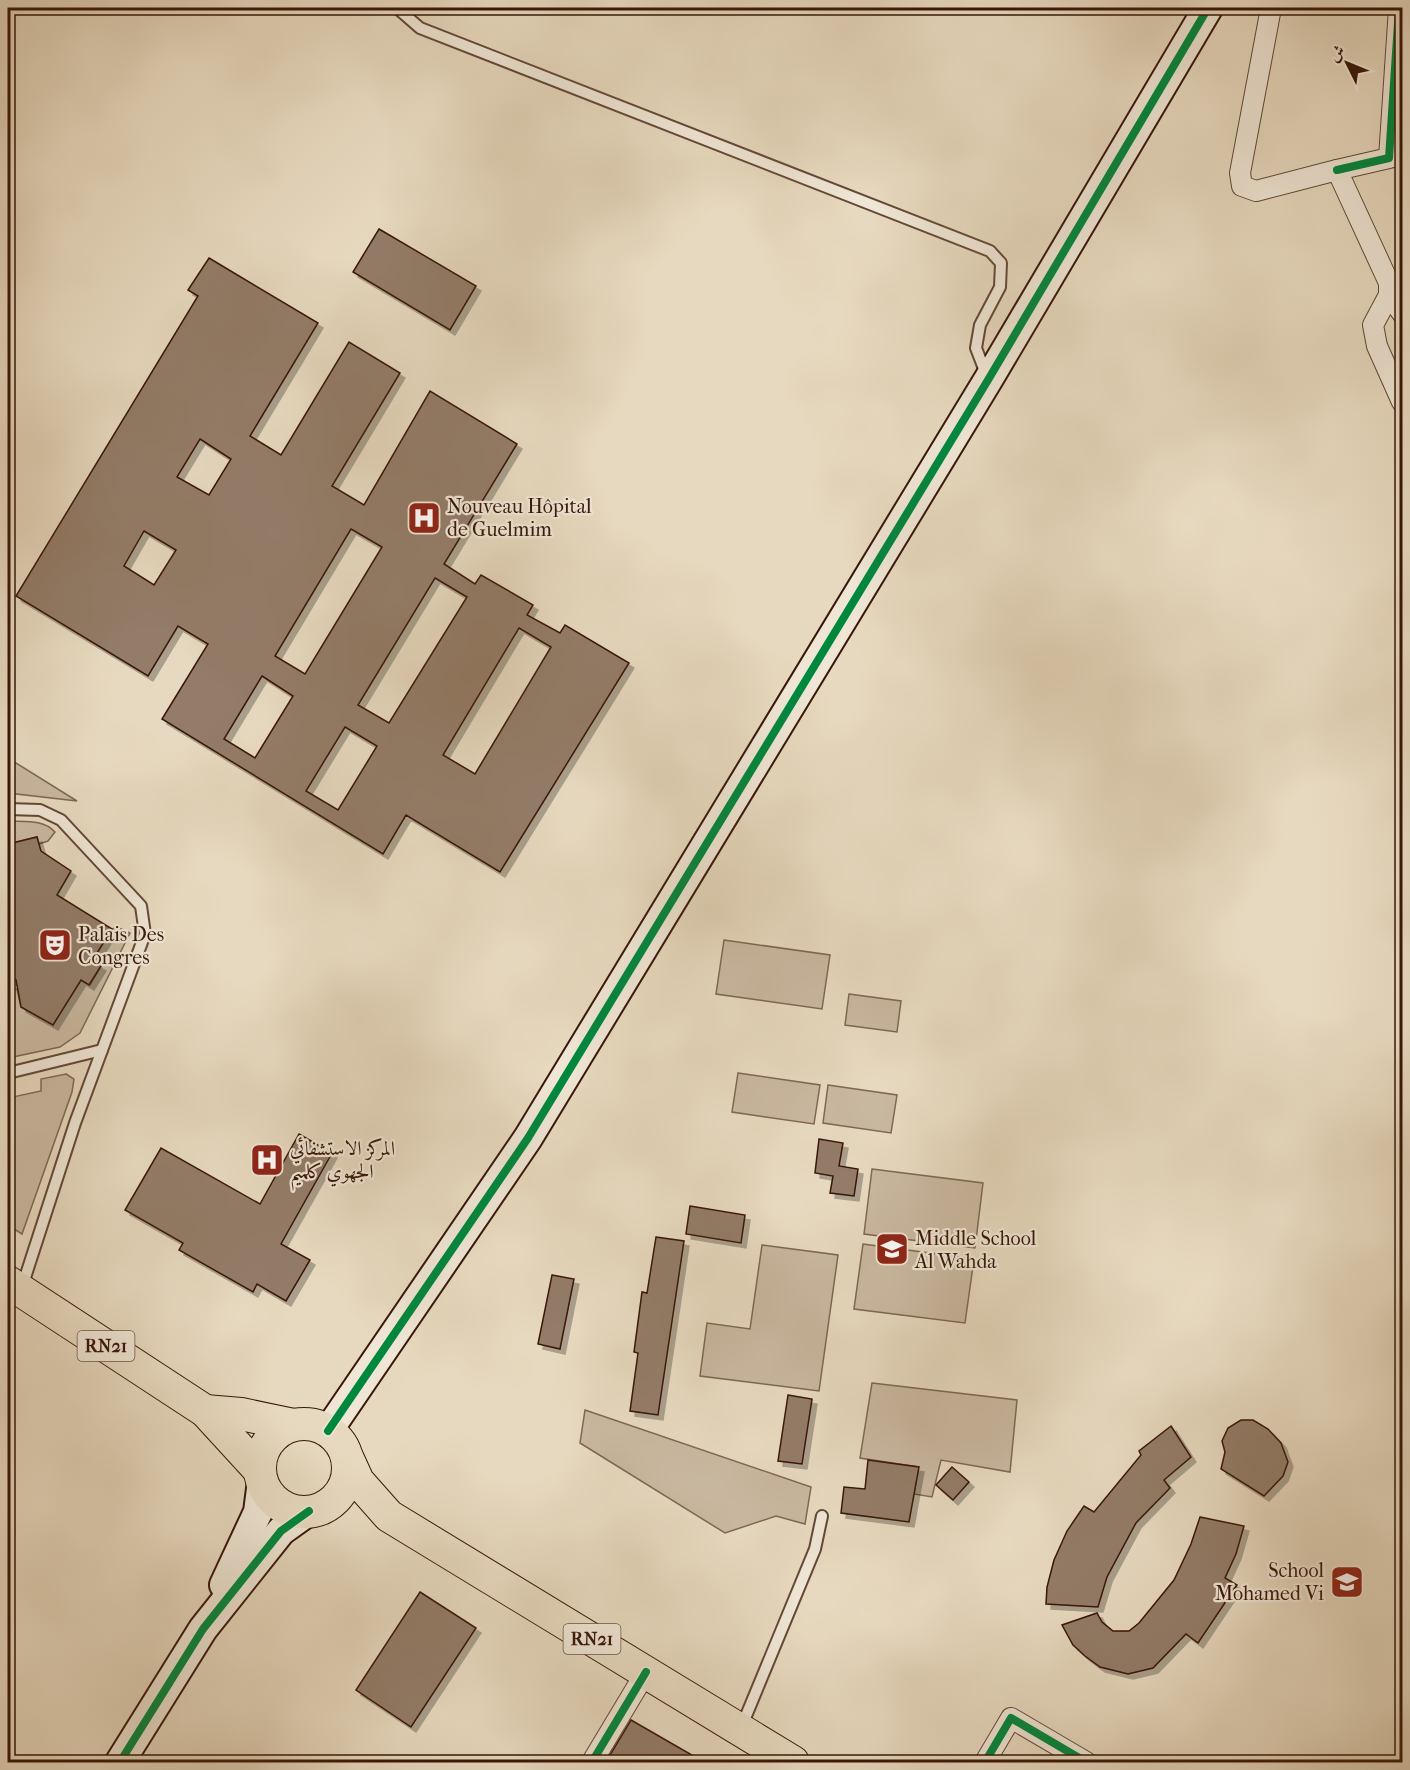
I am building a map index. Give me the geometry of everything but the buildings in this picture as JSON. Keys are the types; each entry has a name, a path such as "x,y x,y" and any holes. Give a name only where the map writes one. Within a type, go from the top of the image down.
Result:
{"main road":[{"name":"RN21","path":"14,1286 205,1411 262,1476 267,1492 285,1508 313,1511 340,1508 389,1516"},
{"name":"RN21","path":"205,1411 242,1414 293,1425 312,1424 328,1431 340,1442 358,1481 389,1516 793,1762"},
{"path":"262,1476 263,1454 272,1439 293,1425"},
{"path":"313,1511 331,1502 342,1491 348,1475 348,1460"}],"street":[{"path":"328,1431 528,1138 988,380 1208,8"},
{"path":"1271,8 1240,173 1242,186 1256,191 1337,170 1396,159 1399,8"},
{"path":"1337,170 1389,283 1389,295 1373,325 1377,346 1402,402"},
{"path":"1389,295 1402,313"},
{"path":"203,1629 258,1512 262,1476"},
{"path":"120,1762 203,1629 281,1531 313,1511"},
{"path":"592,1762 646,1672"},
{"path":"985,1762 1011,1718 1086,1762"}],"lane":[{"path":"397,8 420,28 990,252 1001,263 1000,287 980,325 976,348 988,380"},
{"path":"8,809 40,810 61,820 141,906 145,934 14,1286"},
{"path":"8,1073 102,1050"},
{"path":"741,1729 815,1549 822,1516"}],"shaded area":[{"path":"8,758 77,801 8,793"},
{"path":"8,821 39,823 55,832 48,841 39,844 37,837 8,844"},
{"path":"117,927 130,933 80,1033 60,1047 8,1058 8,991 17,989 21,1007 53,1025 81,980 90,985 101,966 92,961 112,929"},
{"path":"724,940 830,955 822,1009 716,994"},
{"path":"849,994 901,1001 897,1032 845,1025"},
{"path":"738,1073 820,1085 814,1124 732,1112"},
{"path":"66,1074 74,1079 72,1092 22,1234 8,1225 8,1098 41,1091 41,1079"},
{"path":"828,1085 897,1095 891,1133 823,1123"},
{"path":"872,1169 983,1183 975,1248 864,1234"},
{"path":"863,1244 974,1259 965,1323 854,1309"},
{"path":"762,1245 838,1255 819,1391 700,1376 707,1323 750,1329"},
{"path":"872,1383 1017,1400 1010,1472 941,1460 932,1497 914,1494 918,1467 860,1458"},
{"path":"585,1410 811,1487 805,1524 776,1516 725,1533 580,1443"}],"cycle path":[{"path":"328,1431 528,1138 988,380 1208,8"},
{"path":"1337,170 1389,158 1399,8"},
{"path":"120,1762 203,1629 281,1531 309,1511"},
{"path":"592,1762 646,1672"},
{"path":"985,1762 1011,1718 1086,1762"}],"place":[{"name":"Nouveau Hôpital de Guelmim","path":"424,518"},
{"name":"Palais Des Congres","path":"55,945"},
{"name":"المركز الاستشفائي الجهوي كلميم","path":"267,1160"},
{"name":"Middle School Al Wahda","path":"892,1249"},
{"name":"School Mohamed Vi","path":"1347,1582"}]}
